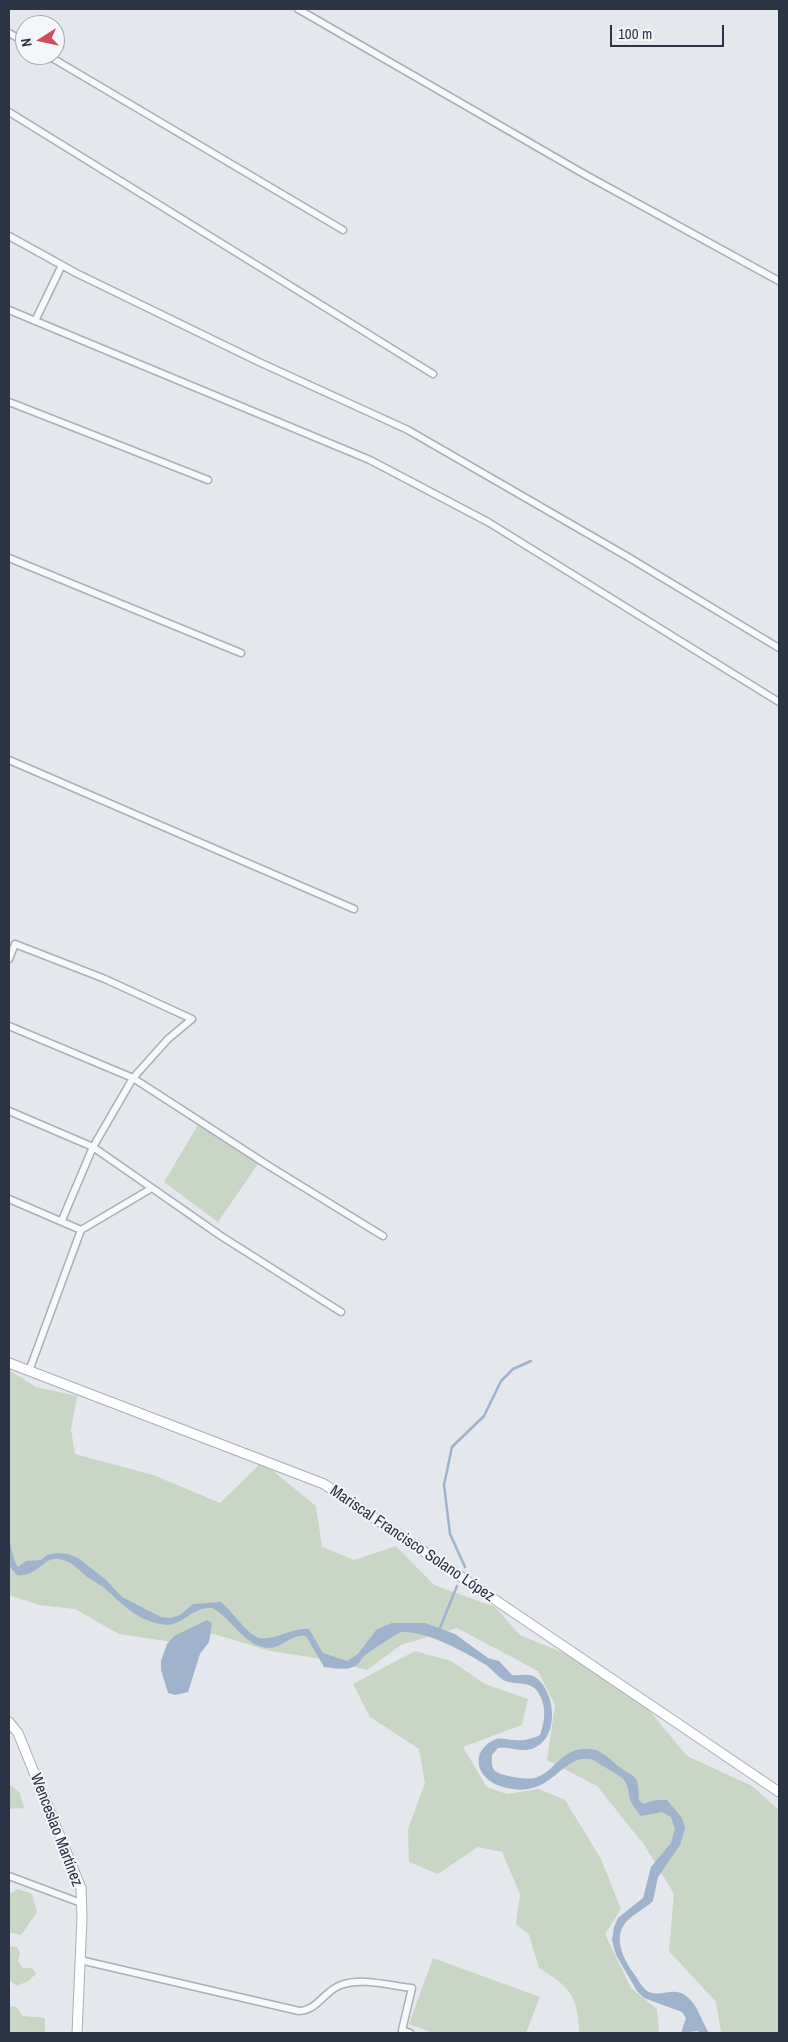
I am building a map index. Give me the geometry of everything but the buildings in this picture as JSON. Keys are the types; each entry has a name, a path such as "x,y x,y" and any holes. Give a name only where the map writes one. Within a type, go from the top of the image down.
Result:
{"main road":[{"name":"Mariscal Francisco Solano López","path":"9,1363 324,1484 779,1792"},
{"name":"Wenceslao Martínez","path":"9,1722 18,1733 81,1888 77,2033"}],"street":[{"path":"298,9 584,174 779,281"},
{"path":"63,65 342,230"},
{"path":"9,112 433,374"},
{"path":"9,236 62,266 259,362 408,430 619,552 779,648"},
{"path":"35,321 62,266"},
{"path":"9,310 370,460 488,522 779,702"},
{"path":"9,402 208,480"},
{"path":"9,558 241,654"},
{"path":"9,760 354,909"},
{"path":"9,960 14,944 105,979 192,1019 168,1039 133,1078 93,1147 62,1220"},
{"path":"9,1026 133,1078 383,1236"},
{"path":"9,1111 93,1147 221,1236 341,1312"},
{"path":"29,1371 81,1230 152,1188"},
{"path":"9,1199 62,1220 81,1230"},
{"path":"9,1876 82,1903"},
{"path":"80,1960 299,2011 309,2010 332,1990 349,1982 412,1988 402,2030 410,2033"}],"green space":[{"path":"201,1120 258,1164 218,1222 164,1182"},
{"path":"9,1370 36,1387 77,1396 71,1430 75,1454 153,1475 220,1503 262,1462 316,1506 322,1547 354,1560 396,1546 434,1585 495,1607 520,1635 598,1667 644,1704 687,1756 752,1786 779,1810 779,2033 721,2033 716,2002 669,1951 674,1894 645,1846 597,1786 547,1760 555,1705 538,1671 457,1628 401,1645 367,1670 323,1659 270,1651 214,1634 173,1642 119,1634 75,1609 39,1605 9,1595"},
{"path":"415,1651 451,1661 485,1684 528,1699 522,1725 463,1747 487,1787 507,1794 539,1789 565,1800 601,1859 621,1909 605,1934 631,1988 657,2009 659,2033 579,2033 577,2010 570,1994 558,1981 539,1968 529,1935 516,1924 520,1894 502,1852 478,1847 438,1874 409,1862 408,1829 425,1783 419,1749 370,1717 353,1684"},
{"path":"9,1784 20,1793 24,1808 9,1809"},
{"path":"18,1889 32,1894 37,1912 21,1935 9,1932 9,1894"},
{"path":"9,1946 17,1947 20,1953 18,1961 23,1968 32,1968 36,1974 28,1981 17,1986 10,1981"},
{"path":"433,1958 540,1997 526,2033 433,2033 409,2024"},
{"path":"9,2006 16,2007 23,2016 45,2018 45,2033 9,2033"}],"water":[{"path":"9,1539 18,1567 26,1561 41,1560 47,1555 57,1553 68,1554 78,1558 105,1579 122,1597 161,1617 171,1618 180,1615 193,1604 221,1602 255,1636 266,1638 309,1629 323,1653 347,1661 358,1654 377,1629 392,1623 425,1623 455,1634 488,1658 499,1661 512,1675 535,1677 542,1683 550,1702 552,1723 549,1733 544,1741 531,1749 498,1748 492,1755 493,1768 507,1776 535,1778 542,1775 573,1751 581,1749 595,1750 605,1755 637,1780 639,1800 643,1804 656,1800 667,1800 682,1818 685,1828 680,1845 658,1877 653,1901 626,1922 620,1934 620,1941 625,1960 644,1988 654,1993 676,1992 685,1995 696,2008 709,2033 699,2033 698,2031 681,2033 686,2018 682,2012 644,1998 637,1991 616,1955 612,1940 618,1918 643,1898 651,1867 671,1843 675,1829 671,1817 662,1812 641,1816 630,1800 625,1781 590,1759 579,1760 570,1764 543,1784 517,1790 492,1783 482,1772 479,1766 480,1753 492,1741 500,1738 525,1740 540,1735 544,1708 541,1697 535,1688 503,1680 486,1665 457,1649 423,1635 412,1633 399,1633 364,1656 355,1666 341,1669 324,1667 306,1636 296,1637 274,1647 260,1646 245,1638 226,1618 212,1608 198,1610 181,1621 168,1625 151,1622 135,1614 103,1587 63,1560 53,1559 35,1571 24,1575 17,1575 9,1566"},
{"path":"207,1620 212,1623 209,1642 200,1654 188,1692 175,1695 168,1693 161,1670 161,1661 167,1644 174,1636"}],"waterway":[{"path":"465,1567 450,1534 444,1485 452,1447 484,1416 501,1381 513,1369 531,1361"},
{"path":"440,1628 457,1586"}]}
